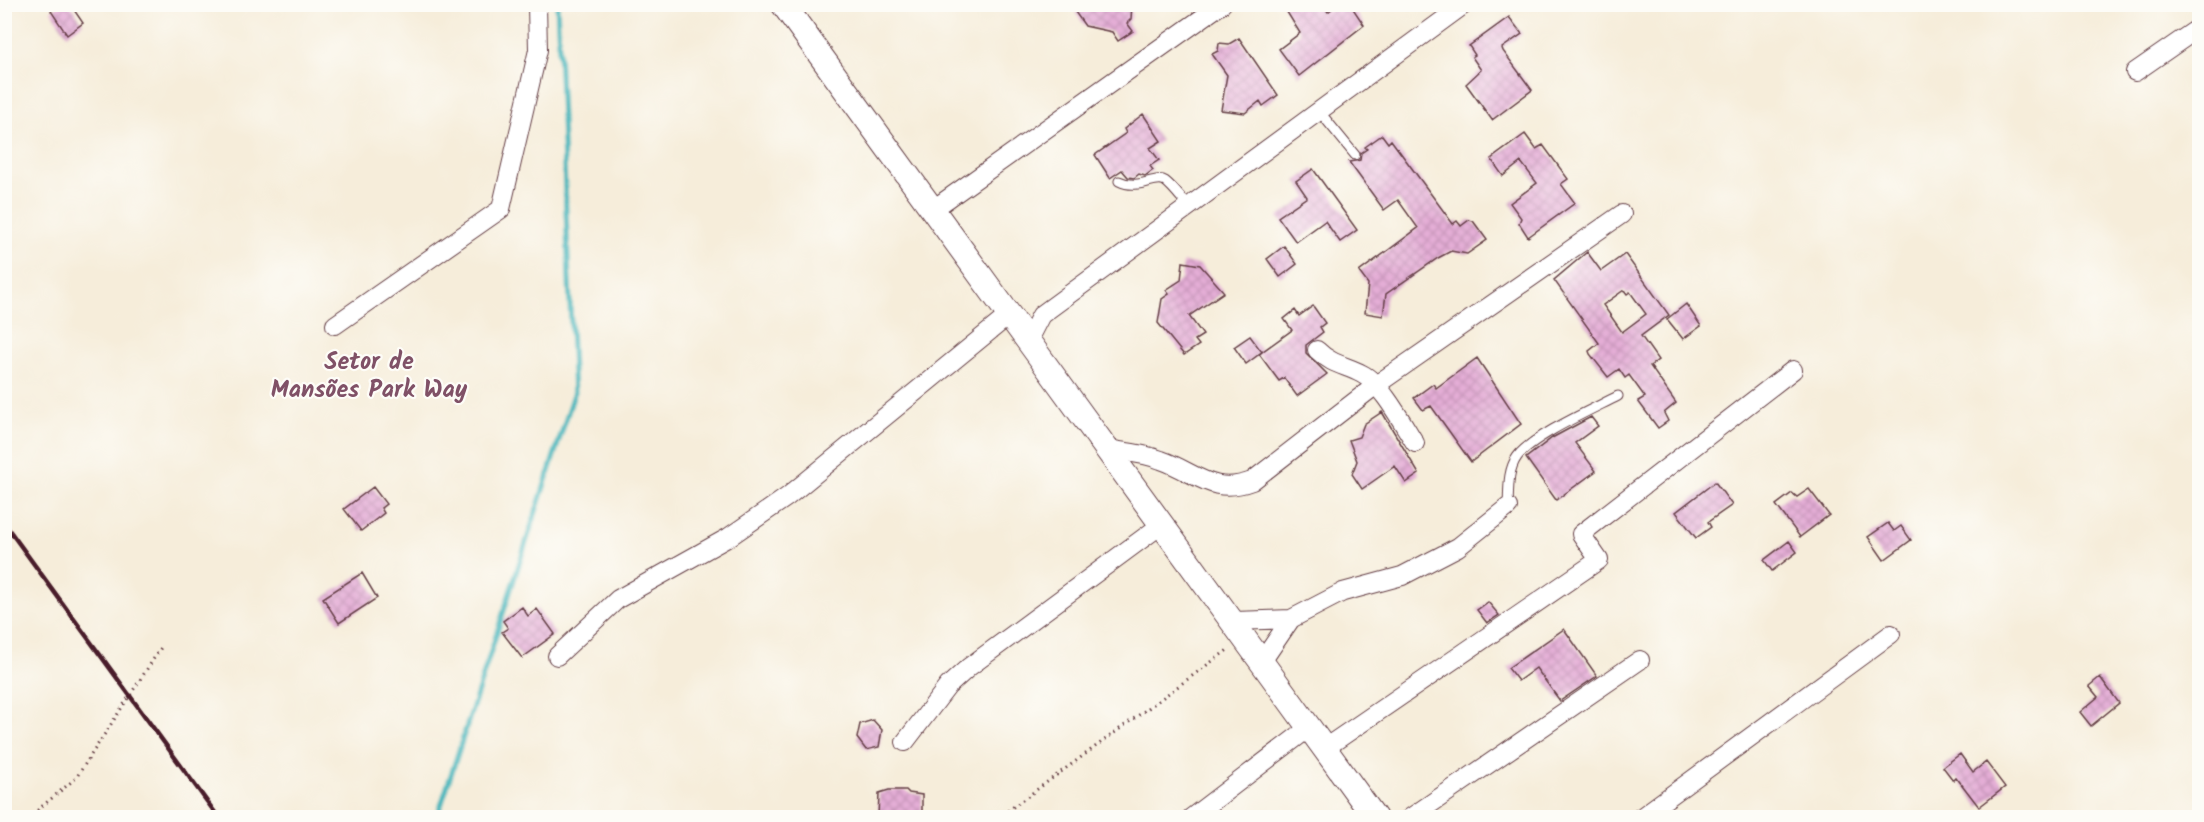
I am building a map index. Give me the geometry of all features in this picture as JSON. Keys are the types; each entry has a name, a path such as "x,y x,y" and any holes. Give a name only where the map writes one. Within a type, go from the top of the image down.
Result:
{"street":[{"path":"335,325 501,209 538,50 537,4"},
{"path":"932,210 1222,4"},
{"path":"1027,342 1041,315 1465,4"},
{"path":"791,8 1027,342 1263,660 1375,818"},
{"path":"2135,72 2199,27"},
{"path":"1106,449 1138,452 1164,460 1210,484 1224,487 1240,485 1258,476 1376,385 1622,214"},
{"path":"557,656 618,599 729,537 787,497 1007,314 1041,315"},
{"path":"1317,350 1325,358 1347,370 1362,374 1376,385 1415,443"},
{"path":"1325,748 1599,560 1581,534 1793,370"},
{"path":"1240,629 1291,619 1343,592 1402,576 1436,561 1458,547 1508,507"},
{"path":"905,742 948,686 969,667 1161,525"},
{"path":"1263,660 1291,619"},
{"path":"1640,818 1891,634"},
{"path":"1405,817 1640,660"},
{"path":"1191,818 1310,727"}],"lane":[{"path":"1319,111 1355,155"},
{"path":"1119,181 1130,186 1144,185 1157,179 1164,180 1188,206"},
{"path":"1508,507 1509,477 1517,457 1535,441 1618,396"}],"path":[{"path":"998,818 1240,629"},
{"path":"28,818 76,778 162,646"}],"building":[{"path":"60,4 70,4 83,23 67,35 51,11"},
{"path":"1132,4 1131,19 1127,23 1133,31 1118,41 1112,32 1085,26 1075,12 1086,5"},
{"path":"1282,4 1322,4 1328,12 1338,4 1350,4 1364,25 1299,76 1279,49 1300,33"},
{"path":"1509,17 1522,34 1502,48 1532,90 1492,120 1466,84 1481,70 1472,57 1475,55 1469,46"},
{"path":"1239,38 1278,95 1263,106 1260,101 1245,113 1221,110 1227,75 1212,54 1218,51 1219,43 1229,44"},
{"path":"1143,114 1161,141 1150,148 1159,160 1150,166 1153,170 1145,176 1139,174 1134,178 1128,177 1122,170 1110,178 1095,155 1126,133 1124,129"},
{"path":"1525,134 1536,149 1543,145 1568,179 1561,184 1575,203 1528,237 1519,223 1521,218 1510,203 1537,183 1521,162 1503,176 1491,159"},
{"path":"1382,135 1388,143 1391,140 1453,224 1457,221 1461,226 1469,220 1473,221 1487,240 1467,254 1451,251 1386,294 1383,316 1365,313 1368,284 1359,272 1418,228 1398,200 1384,210 1349,162 1360,160 1361,153 1367,149 1365,147"},
{"path":"1313,169 1357,230 1340,242 1325,221 1296,242 1278,217 1307,197 1296,181"},
{"path":"1284,246 1297,264 1280,277 1267,259"},
{"path":"1587,252 1601,271 1625,254 1669,315 1641,336 1658,360 1650,366 1676,403 1664,413 1668,421 1658,428 1638,401 1645,397 1629,375 1625,378 1619,369 1608,377 1589,351 1599,343 1554,280","holes":["1624,290 1627,294 1630,292 1646,314 1622,332 1603,305"]},
{"path":"1183,262 1200,265 1224,292 1189,316 1203,335 1195,340 1199,345 1184,355 1158,323 1162,299 1169,294 1166,290 1181,280"},
{"path":"1686,304 1701,326 1683,339 1667,319"},
{"path":"1313,306 1325,323 1320,327 1323,332 1306,345 1306,353 1327,374 1297,396 1284,378 1279,381 1259,354 1292,330 1284,319 1295,310 1299,316"},
{"path":"1250,336 1262,352 1246,364 1234,347"},
{"path":"1477,358 1521,424 1471,462 1431,406 1423,410 1414,398 1433,384 1436,388"},
{"path":"1382,412 1419,474 1406,483 1395,466 1362,489 1352,474 1357,461 1349,440 1359,437 1364,424"},
{"path":"1591,417 1598,426 1575,443 1596,471 1556,500 1526,458 1552,438"},
{"path":"1715,482 1732,505 1708,522 1711,527 1696,538 1676,512"},
{"path":"373,487 386,504 381,508 384,513 361,531 344,509"},
{"path":"1809,489 1829,515 1800,537 1776,505 1792,493 1797,497"},
{"path":"1888,523 1894,531 1901,526 1911,540 1884,560 1868,537"},
{"path":"1789,541 1797,552 1772,571 1764,560"},
{"path":"362,573 377,598 339,623 323,598"},
{"path":"1488,602 1499,615 1487,623 1477,610"},
{"path":"522,607 528,616 537,609 555,634 522,658 502,632 508,628 503,621"},
{"path":"1564,629 1597,676 1560,701 1536,668 1518,681 1508,668"},
{"path":"2100,677 2119,703 2091,726 2080,712 2098,697 2089,686"},
{"path":"873,720 882,730 879,747 866,750 857,738 860,724"},
{"path":"1960,754 1973,772 1986,762 2005,787 1979,807 1956,777 1953,780 1943,767"},
{"path":"889,790 906,790 909,793 922,795 922,818 878,818 879,793"}],"waterway":[{"path":"437,818 574,394 557,4"}],"railway":[{"path":"4,523 219,818"}],"district":[{"name":"Setor de Mansões Park Way","path":"369,376"}]}
